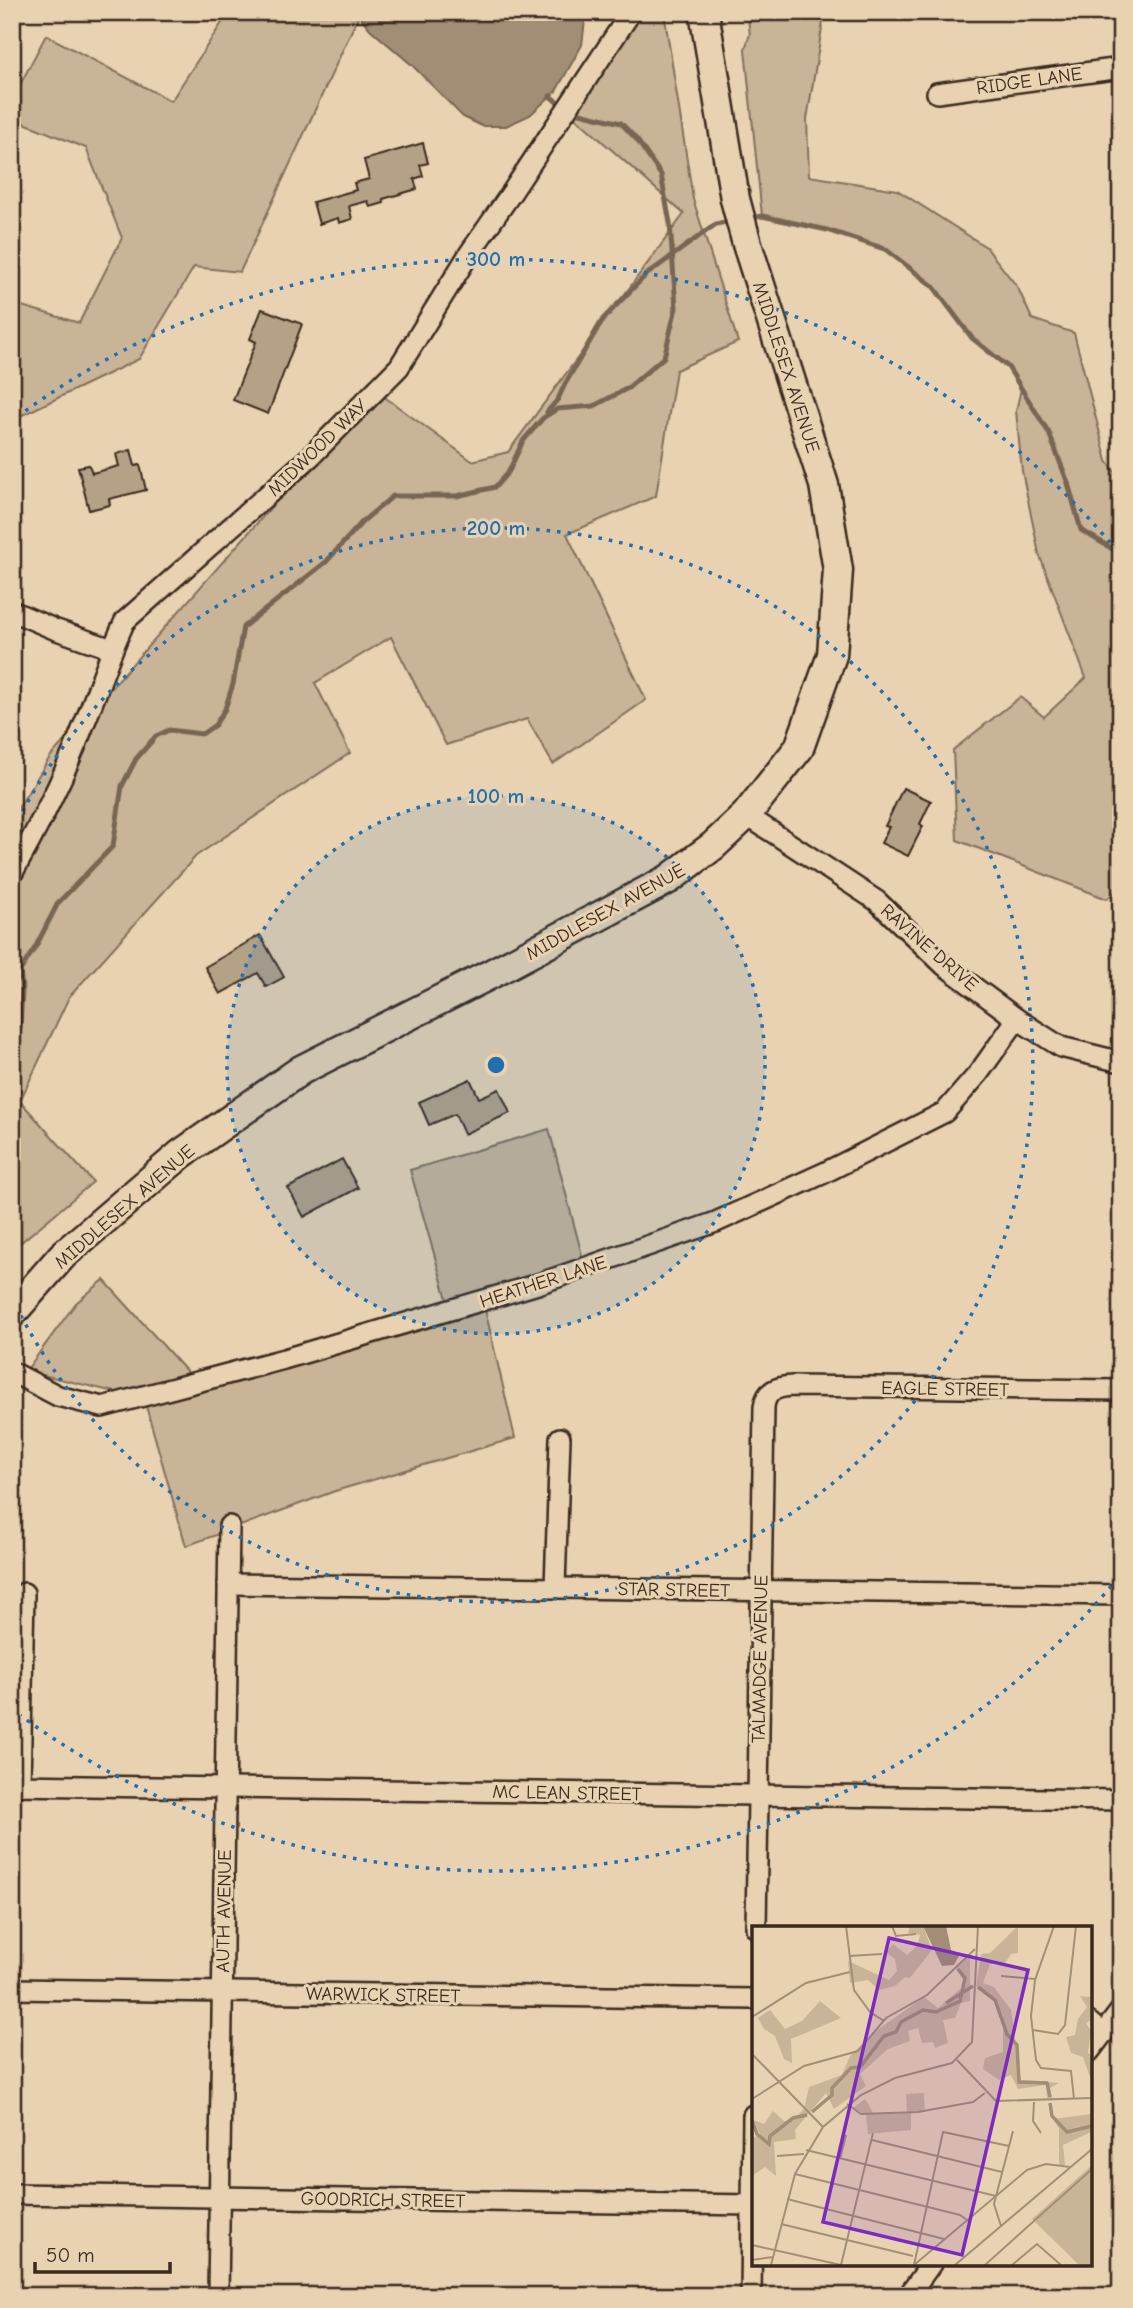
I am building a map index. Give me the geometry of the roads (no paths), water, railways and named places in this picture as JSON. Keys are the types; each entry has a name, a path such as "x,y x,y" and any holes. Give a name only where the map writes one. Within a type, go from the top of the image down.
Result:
{"street":[{"name":"MIDWOOD WAY","path":"12,874 41,824 86,722 125,621 310,457 399,367 469,254 631,12"},
{"name":"MIDDLESEX AVENUE","path":"12,1313 63,1255 181,1154 301,1070 479,980 669,879 712,846 746,815 799,748 831,655 838,570 824,485 735,199 704,12"},
{"name":"RIDGE LANE","path":"937,93 1121,68"},
{"path":"12,611 112,649"},
{"name":"RAVINE DRIVE","path":"746,815 877,901 944,965 1017,1019 1061,1047 1121,1062"},
{"name":"HEATHER LANE","path":"12,1372 58,1396 102,1407 284,1359 538,1284 716,1223 824,1173 945,1112 978,1074 1017,1019"},
{"name":"EAGLE STREET","path":"770,1392 780,1387 792,1386 1121,1390"},
{"name":"TALMADGE AVENUE","path":"756,1926 764,1401 770,1392"},
{"path":"555,1587 560,1438"},
{"name":"AUTH AVENUE","path":"218,2296 229,1526"},
{"name":"STAR STREET","path":"228,1584 1121,1595"},
{"path":"16,1786 24,1593"},
{"name":"MC LEAN STREET","path":"16,1786 1121,1800"},
{"name":"WARWICK STREET","path":"12,1989 752,1999"},
{"path":"1091,2045 1096,2028 1121,2010"},
{"name":"GOODRICH STREET","path":"12,2194 752,2205"},
{"path":"751,2296 752,2250"},
{"path":"908,2296 930,2266"}],"waterway":[{"path":"550,96 563,107"},
{"path":"12,1043 20,1027 20,971 58,903 113,846 122,786 136,759 156,736 169,730 202,734 215,725 225,709 233,684 243,627 326,562 363,521 393,496 457,496 495,487 509,471 523,441 543,418 557,409 594,406 628,388 664,357 676,308 670,223 661,175 637,140 621,123 572,111"},
{"path":"749,218 762,216 827,230 885,249 933,286 972,338 1008,367 1049,433 1068,483 1081,530 1121,554"},
{"path":"547,412 558,399 603,319 646,275 716,224 732,221"}]}
